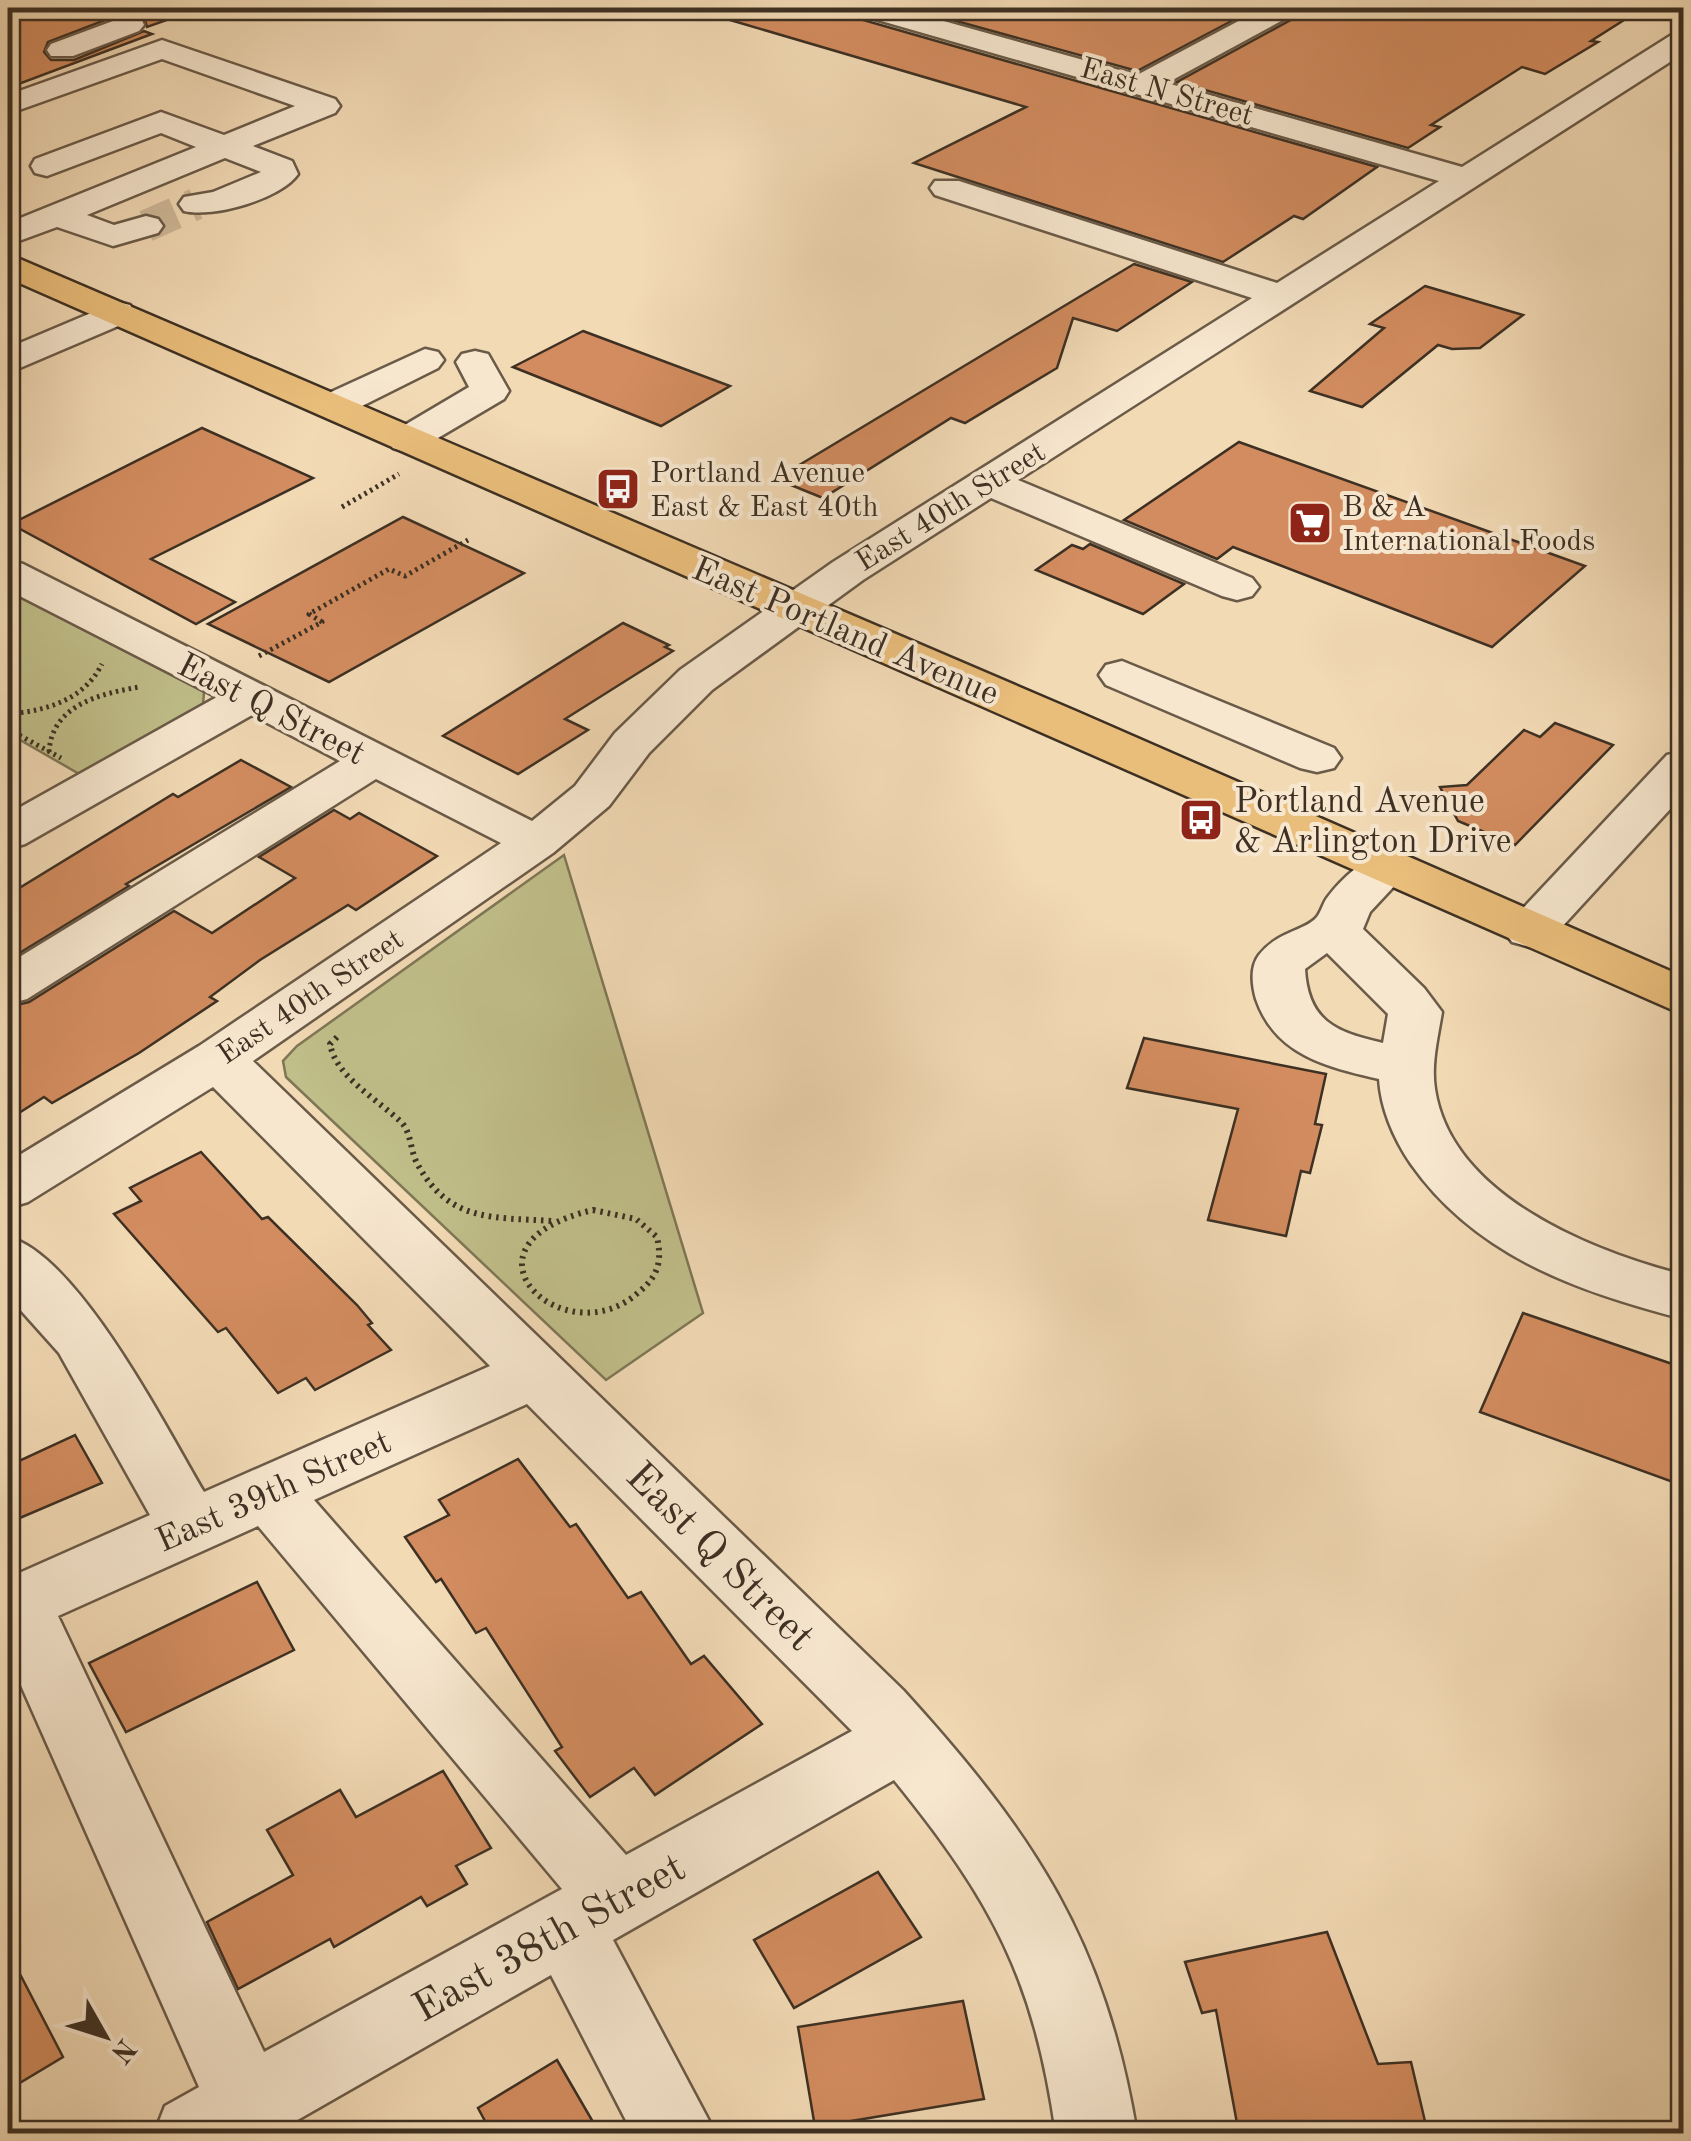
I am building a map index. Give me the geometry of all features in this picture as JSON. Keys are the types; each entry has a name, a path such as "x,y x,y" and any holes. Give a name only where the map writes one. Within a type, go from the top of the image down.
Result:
{"main road":[{"name":"East Portland Avenue","path":"8,265 332,406 408,454 794,608 1062,722 1684,998"}],"street":[{"path":"42,58 129,24 123,8"},
{"path":"1143,84 1284,8"},
{"name":"East N Street","path":"892,10 1466,178"},
{"name":"East 40th Street","path":"8,1188 218,1060 536,842 592,796 632,743 696,680 794,608 1684,40"},
{"path":"8,105 162,49 324,106 8,235"},
{"path":"70,82 148,110 161,122 217,150 275,165 281,174 219,202 196,204"},
{"path":"47,166 161,122"},
{"path":"8,167 70,193 55,215"},
{"path":"947,188 1280,296"},
{"path":"8,204 55,215 113,236 146,226"},
{"path":"8,362 117,313"},
{"path":"332,406 425,360"},
{"path":"408,454 490,391 475,362"},
{"path":"986,482 1237,587"},
{"name":"East Q Street","path":"8,573 252,678 374,760 536,842"},
{"path":"1122,675 1317,758"},
{"path":"8,834 102,781 252,678"},
{"path":"8,987 374,760"},
{"path":"1530,930 1684,766"},
{"path":"1387,868 1347,906 1337,929 1298,946 1279,965 1277,992 1292,1020 1316,1042 1351,1055 1405,1066"},
{"path":"1337,929 1350,954 1398,990 1415,1012 1405,1066 1410,1102 1437,1159 1474,1203 1519,1234 1590,1266 1642,1288 1684,1297"},
{"name":"East Q Street","path":"218,1060 538,1372 903,1738 993,1848 1025,1902 1066,1986 1091,2078 1097,2134"},
{"path":"8,1258 81,1337 190,1526"},
{"name":"East 39th Street","path":"13,1605 538,1372"},
{"path":"268,1492 591,1912 676,2134"},
{"path":"13,1605 220,2119"},
{"name":"East 38th Street","path":"220,2119 903,1738"}],"path":[{"path":"342,507 408,454"},
{"path":"252,678 322,622 308,614 390,569 405,576 468,540"},
{"path":"8,714 28,713 71,696 95,681 103,650"},
{"path":"49,752 48,740 59,719 82,703 96,695 145,686"},
{"path":"71,696 82,703"},
{"path":"8,728 102,781"},
{"path":"348,1025 330,1044 333,1062 406,1126 416,1163 442,1198 474,1216 552,1221 594,1210 636,1218 651,1229 660,1243 658,1276 637,1296 606,1310 582,1312 550,1303 527,1284 522,1267 524,1250 535,1234 552,1221"}],"shaded area":[{"path":"8,596 25,599 204,692 203,705 88,779 8,733"},
{"path":"564,855 703,1313 606,1380 286,1077 283,1061 297,1046"}],"building":[{"path":"8,8 105,8 108,19 48,42 44,52 51,60 74,60 144,31 152,34 8,88"},
{"path":"141,8 183,8 184,14 147,27"},
{"path":"721,8 848,8 856,18 1377,167 1303,219 1294,216 1223,262 914,163 1026,107 720,17"},
{"path":"909,8 1256,8 1137,71"},
{"path":"1302,8 1643,8 1591,41 1598,42 1545,74 1522,67 1431,125 1440,127 1408,148 1177,82 1296,17"},
{"path":"1134,264 1192,282 1117,331 1073,318 1057,368 965,423 951,418 823,498 776,479"},
{"path":"1425,286 1523,315 1480,348 1438,345 1362,407 1310,391 1384,328 1370,324"},
{"path":"583,331 730,386 661,426 513,367"},
{"path":"202,428 313,478 151,559 235,602 196,624 11,524"},
{"path":"1239,442 1585,566 1492,647 1233,547 1217,559 1124,520"},
{"path":"403,517 524,573 329,682 208,624"},
{"path":"1090,544 1184,584 1143,614 1036,570 1072,545 1083,549"},
{"path":"623,623 669,645 665,647 673,651 565,719 588,730 518,774 443,736"},
{"path":"1555,723 1613,745 1515,845 1458,821 1440,787 1467,785 1524,730 1540,737"},
{"path":"241,760 291,787 126,884 129,886 8,960 8,895 173,794 178,797"},
{"path":"334,810 350,819 359,813 437,856 356,910 348,905 260,960 210,997 217,1001 139,1053 52,1103 44,1097 8,1120 8,1007 29,1002 174,911 212,933 295,878 259,857"},
{"path":"1144,1038 1326,1074 1315,1124 1322,1125 1310,1173 1301,1171 1286,1236 1208,1220 1238,1109 1127,1088"},
{"path":"201,1152 262,1219 268,1217 357,1305 372,1323 368,1325 391,1350 315,1390 306,1378 278,1393 226,1328 218,1332 114,1214 141,1201 130,1188"},
{"path":"1523,1313 1684,1368 1684,1486 1480,1412"},
{"path":"75,1435 102,1483 8,1523 8,1466"},
{"path":"518,1459 570,1527 576,1524 628,1598 641,1592 691,1664 704,1656 762,1724 655,1795 634,1768 590,1797 555,1751 562,1747 486,1628 476,1633 441,1579 436,1582 405,1537 449,1515 439,1500"},
{"path":"257,1582 294,1650 126,1732 89,1663"},
{"path":"443,1771 491,1848 456,1866 467,1884 427,1906 421,1897 334,1947 330,1939 238,1989 207,1922 293,1875 267,1830 340,1790 356,1817"},
{"path":"878,1872 921,1937 794,2008 754,1940"},
{"path":"1327,1932 1378,2064 1411,2062 1428,2134 1239,2134 1216,2010 1202,2013 1185,1962"},
{"path":"8,1951 63,2057 8,2090"},
{"path":"963,2001 984,2099 815,2127 798,2027"},
{"path":"557,2060 600,2134 492,2134 478,2108"}],"tunnel":[{"path":"146,226 196,204"}],"place":[{"name":"Portland Avenue East & East 40th","path":"618,489"},
{"name":"B & A International Foods","path":"1310,523"},
{"name":"Portland Avenue & Arlington Drive","path":"1201,820"}]}
